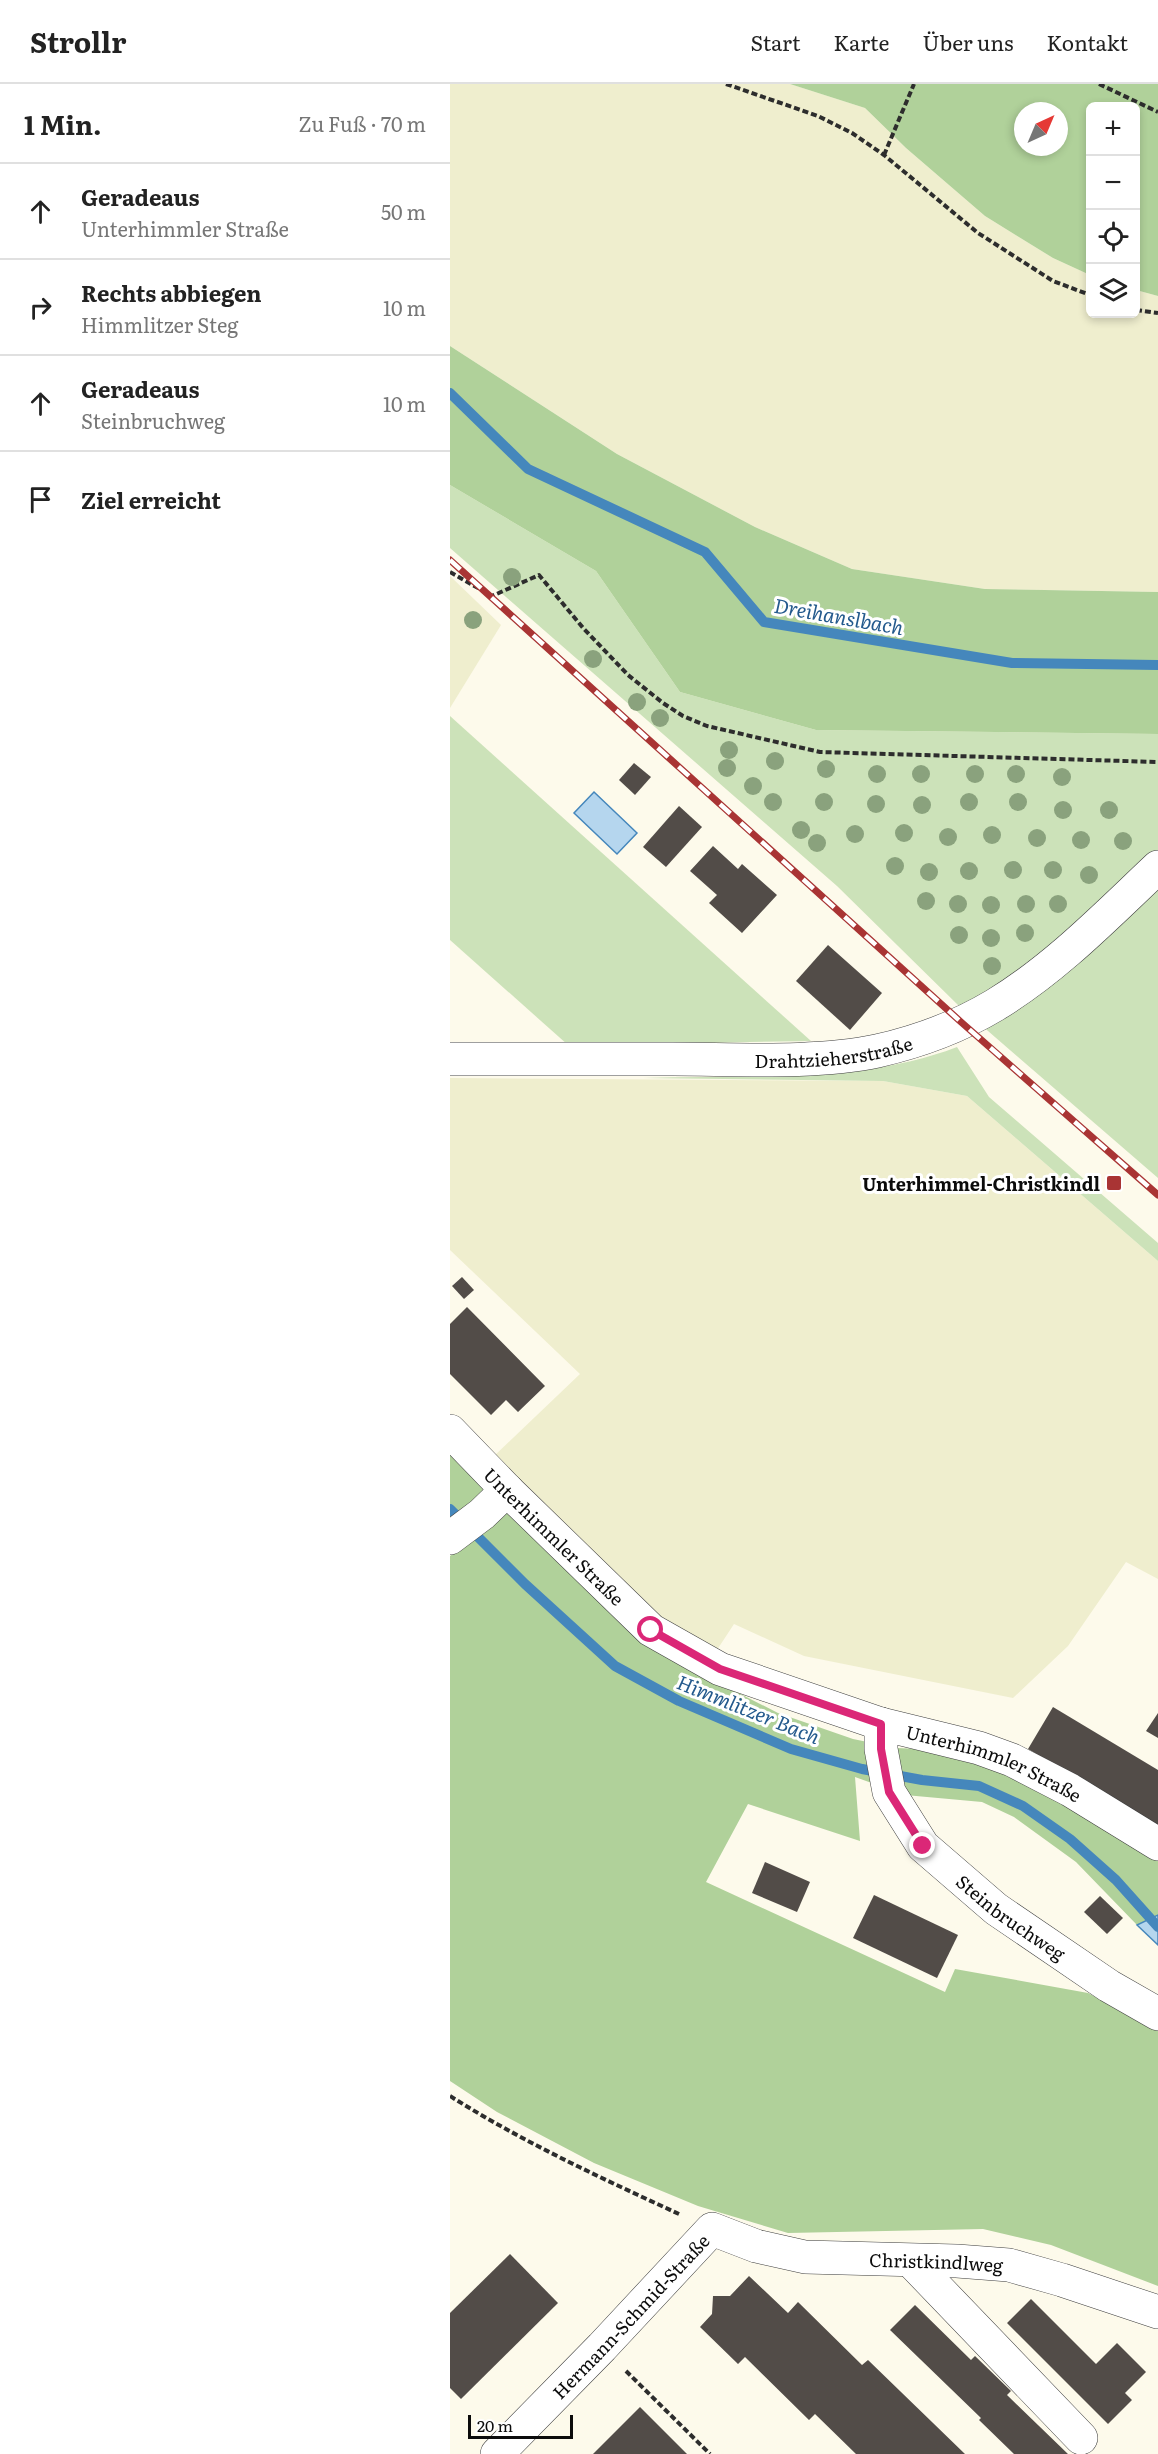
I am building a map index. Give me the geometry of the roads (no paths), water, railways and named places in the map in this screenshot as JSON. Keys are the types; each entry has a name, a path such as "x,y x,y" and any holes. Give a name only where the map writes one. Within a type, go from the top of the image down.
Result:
{"street":[{"name":"Drahtzieherstraße","path":"450,1059 789,1058 876,1051 917,1040 995,1005 1037,976 1158,867"},
{"name":"Unterhimmler Straße","path":"450,1431 507,1490 651,1630 720,1669 881,1737 979,1748 1012,1760 1070,1790 1158,1844"},
{"path":"450,1538 482,1514 507,1490"},
{"name":"Steinbruchweg","path":"881,1737 889,1792 923,1846 996,1909 1109,1986 1158,2014"},
{"name":"Christkindlweg","path":"712,2229 756,2246 805,2257 912,2262 957,2261 1009,2265 1158,2312"},
{"name":"Hermann-Schmid-Straße","path":"497,2454 602,2347 712,2229"},
{"path":"912,2262 1082,2438"}],"water":[{"path":"594,792 637,833 617,854 574,813"},
{"path":"1158,1915 1158,1945 1137,1925"}],"waterway":[{"name":"Dreihanslbach","path":"450,393 528,469 705,552 764,622 1012,663 1158,665"},
{"name":"Himmlitzer Bach","path":"450,1509 525,1584 615,1666 679,1701 791,1749 862,1769 922,1780 979,1786 1023,1806 1070,1839 1116,1880 1158,1927"}],"railway":[{"path":"450,560 961,1022 1158,1195"}],"place":[{"name":"Unterhimmel-Christkindl","path":"1114,1183"}]}
